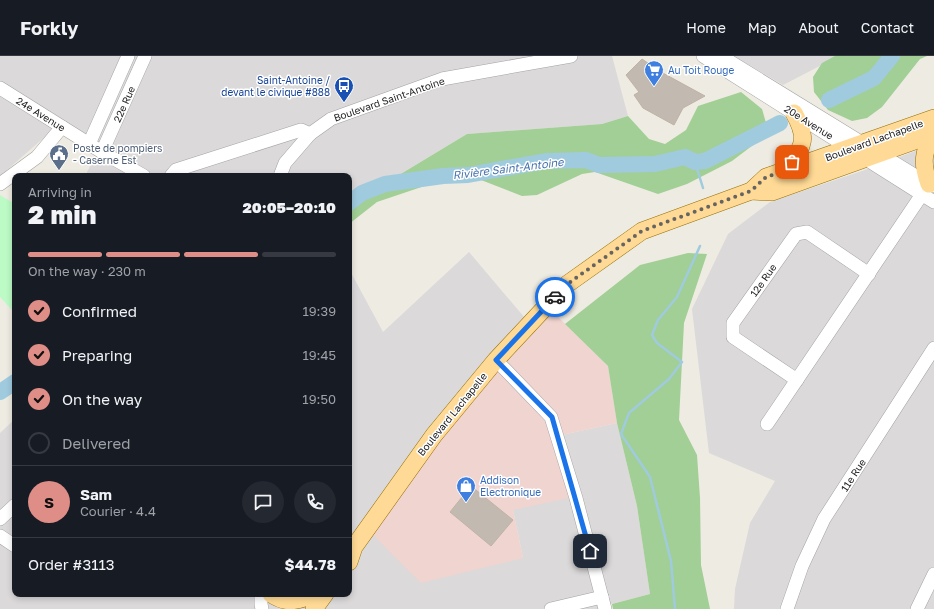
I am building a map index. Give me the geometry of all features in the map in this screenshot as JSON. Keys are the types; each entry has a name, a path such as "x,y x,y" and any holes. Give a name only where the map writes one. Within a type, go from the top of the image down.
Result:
{"main road":[{"path":"787,170 797,154 803,140 800,124 794,113"},
{"name":"Boulevard Lachapelle","path":"751,191 772,192 865,151 934,118"},
{"path":"929,189 925,173 924,158 927,145 934,134"},
{"name":"Boulevard Lachapelle","path":"352,552 434,435 496,360 566,285 642,231 751,191 766,177 787,170 934,134"},
{"path":"276,597 293,602 308,602 319,597"}],"street":[{"name":"22e Rue","path":"89,144 128,56"},
{"name":"22e Rue","path":"102,152 145,56"},
{"name":"Boulevard Saint-Antoine","path":"281,173 285,163 310,134 331,119 442,79 570,56"},
{"name":"20e Avenue","path":"703,56 794,113 865,151 929,189 934,202"},
{"name":"20e Avenue","path":"722,56 865,151"},
{"name":"24e Avenue","path":"0,88 102,152 139,173"},
{"path":"15,173 37,157 62,127"},
{"path":"174,173 176,170 301,130 310,134"},
{"path":"0,184 12,175"},
{"path":"767,424 929,189"},
{"name":"12e Rue","path":"797,380 733,337 733,323 796,234 807,232 869,274"},
{"name":"11e Rue","path":"787,609 802,566 824,519 934,348"},
{"path":"496,360 552,417 576,498 604,603 551,609"},
{"path":"0,520 12,508"},
{"path":"0,536 12,544"},
{"path":"917,609 934,574"},
{"path":"261,597 262,609"}],"shaded area":[{"path":"0,56 612,56 628,116 602,124 467,134 352,203 352,173 87,173 97,153 55,128 0,176"},
{"path":"734,56 839,56 783,85"},
{"path":"934,144 934,609 734,609 735,589 750,523 775,481 709,453 692,309 728,234 770,202 865,170"},
{"path":"469,252 530,324 364,526 523,558 513,510 557,436 617,423 637,506 650,594 600,607 600,609 0,609 0,433 12,422 12,597 352,597 352,275 383,332"},
{"path":"551,310 608,366 617,423 557,436 573,497 513,510 523,558 421,583 364,526 530,324"}],"green space":[{"path":"835,56 927,56 920,59 882,107 867,118 852,121 828,110 814,92 813,77 822,63"},
{"path":"741,92 762,109 769,133 732,161 687,184 658,194 595,172 582,174 537,195 522,196 463,173 377,202 352,222 352,203 467,134 602,124 628,116 649,139 665,144 686,130 698,106"},
{"path":"0,195 12,202 12,310 0,297"},
{"path":"688,253 707,254 684,323 679,420 697,455 700,498 701,565 710,609 613,609 612,604 650,594 637,506 617,423 608,366 565,324 640,265"}],"building":[{"path":"642,59 661,72 705,96 683,108 674,125 643,108 634,95 639,92 626,75"},
{"path":"471,486 513,520 491,546 450,512"}],"waterway":[{"name":"Rivière Saint-Antoine","path":"829,100 874,78 892,56"},
{"name":"Rivière Saint-Antoine","path":"352,201 362,193 385,184 443,176 468,175 546,161 586,160 599,165 655,164 685,157 695,162 705,161 780,123"},
{"path":"695,162 703,188"},
{"path":"675,609 671,561 650,477 621,434 629,413 669,379 682,362 657,343 652,335 658,320 677,297 700,246"},
{"name":"Rivière Saint-Antoine","path":"0,392 12,384"}],"way so far":[{"path":"555,297 566,285 642,231 751,191 766,177 787,170 792,162"}],"place":[{"name":"Au Toit Rouge","path":"654,87"},
{"name":"Saint-Antoine / devant le civique #888","path":"344,103"},
{"name":"Poste de pompiers - Caserne Est","path":"59,171"},
{"name":"Addison Electronique","path":"466,503"}],"route":[{"path":"555,297 496,360 552,417 590,551"}]}
